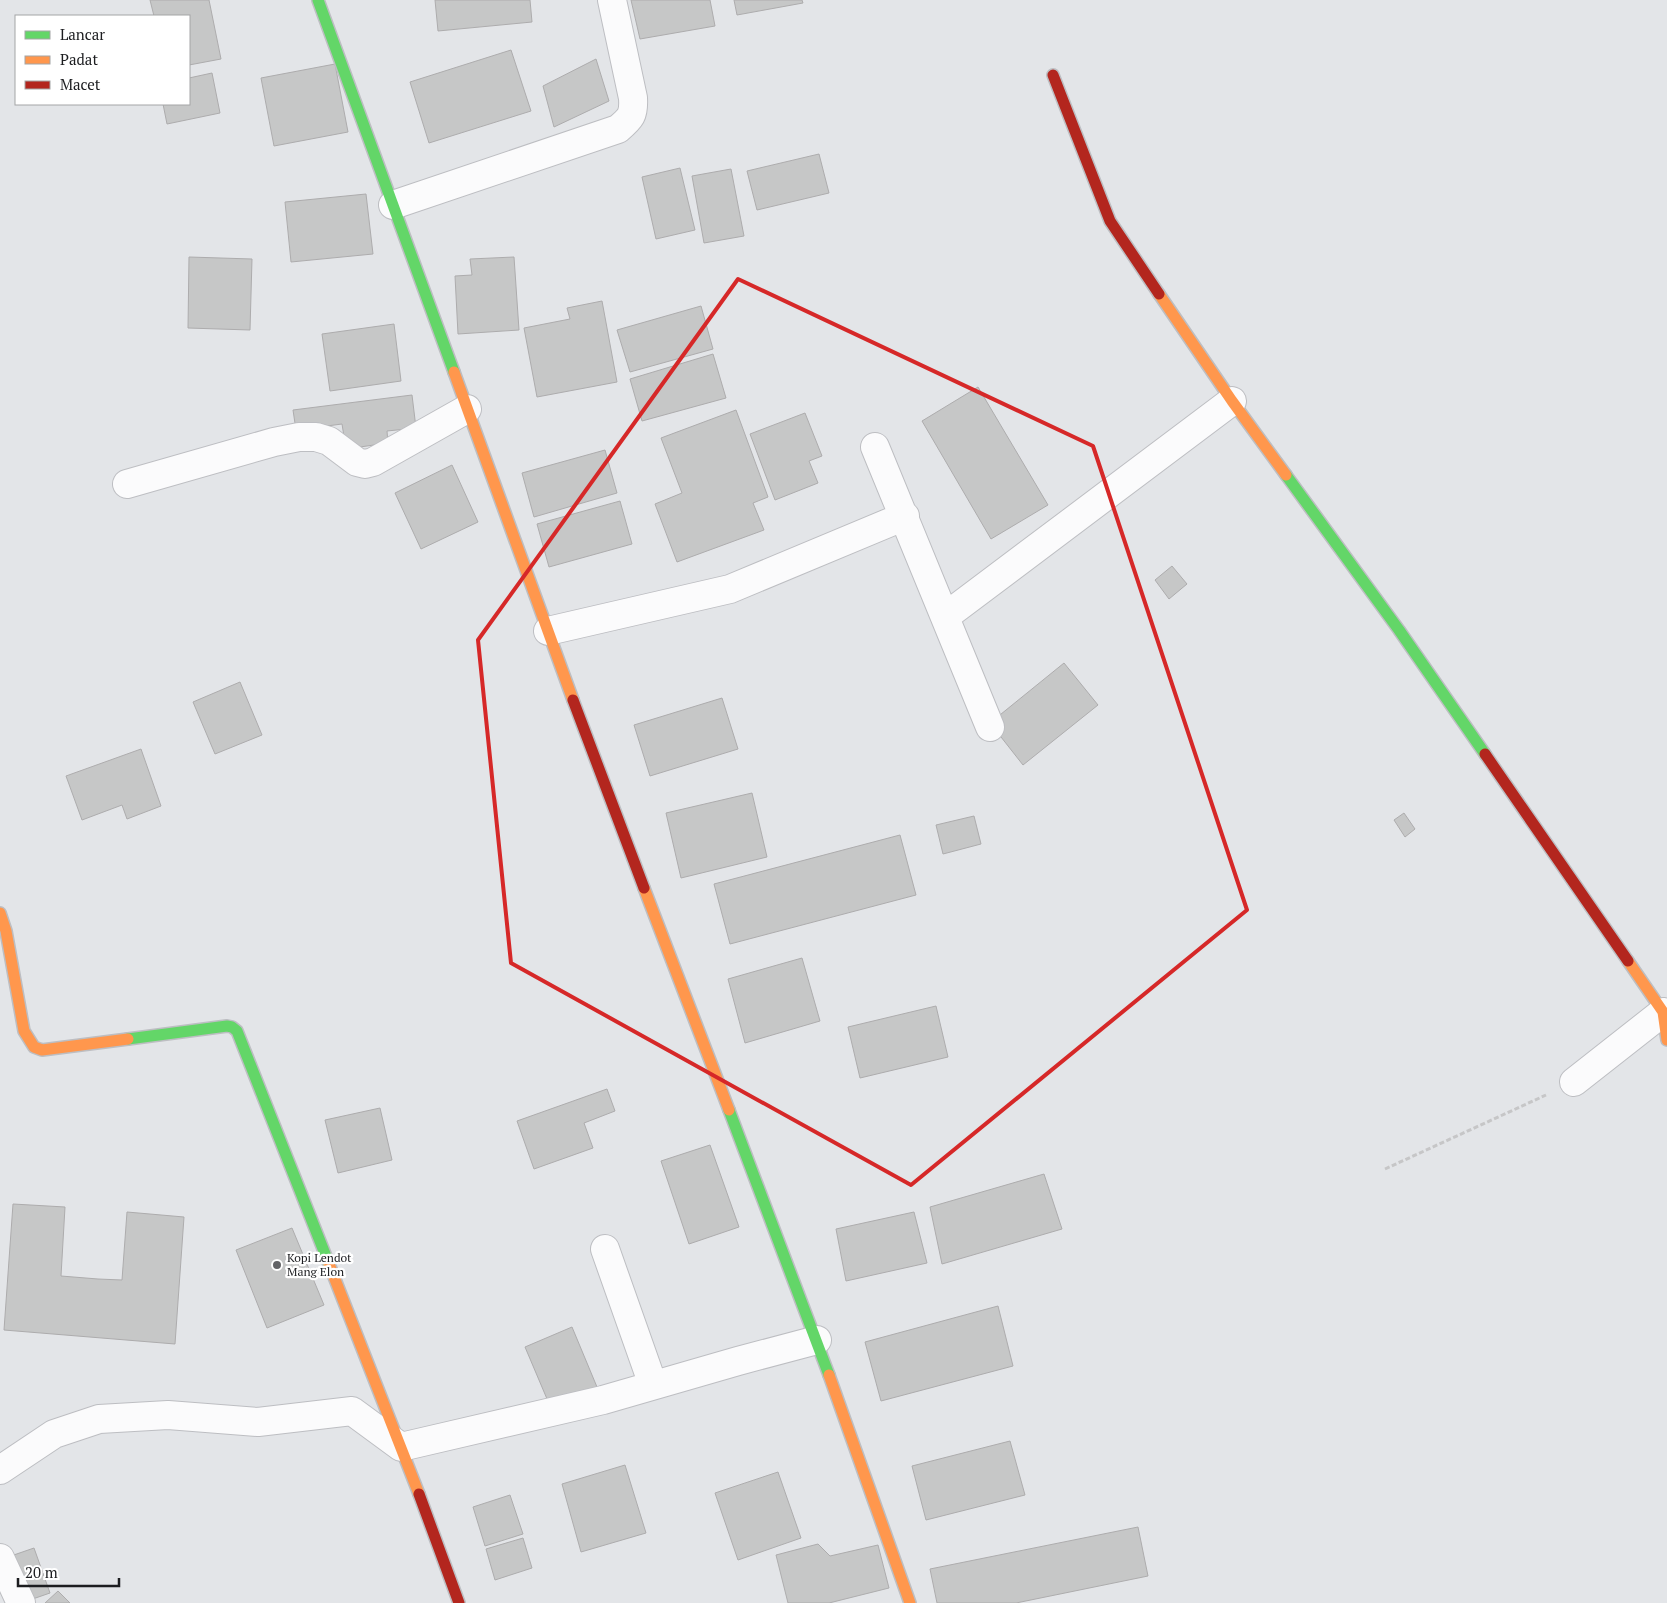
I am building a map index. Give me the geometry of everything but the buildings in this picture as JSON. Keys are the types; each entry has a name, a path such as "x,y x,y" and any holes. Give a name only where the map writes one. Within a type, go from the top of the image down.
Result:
{"street":[{"path":"318,0 599,770 817,1340 910,1603"},
{"path":"393,205 618,129 630,119 634,110 633,98 612,0"},
{"path":"1053,75 1110,221 1232,401 1399,630 1663,1012 1667,1040"},
{"path":"946,616 1232,401"},
{"path":"127,484 274,442 300,437 316,437 329,441 356,462 365,464 373,462 467,409"},
{"path":"875,447 905,516 990,727"},
{"path":"548,630 730,589 905,516"},
{"path":"0,913 6,931 24,1031 34,1047 42,1050 227,1026 232,1026 237,1031 401,1447 459,1603"},
{"path":"1574,1082 1663,1012"},
{"path":"605,1249 653,1386"},
{"path":"0,1470 54,1434 99,1419 168,1415 258,1422 352,1411 401,1447 603,1400 817,1340"},
{"path":"0,1558 21,1603"}],"path":[{"path":"1385,1169 1574,1082"}],"highlighted area":[{"path":"738,279 1093,446 1247,910 911,1185 511,963 478,640"}],"traffic: fast":[{"path":"318,0 454,372"},
{"path":"1286,475 1399,630 1485,754"},
{"path":"128,1039 227,1026 237,1031 329,1264"},
{"path":"729,1110 829,1375"}],"traffic: slow":[{"path":"1159,294 1232,401 1286,475"},
{"path":"454,372 573,700"},
{"path":"644,888 729,1110"},
{"path":"0,913 6,931 24,1031 34,1047 42,1050 128,1039"},
{"path":"1628,961 1663,1012 1667,1040"},
{"path":"329,1264 419,1494"},
{"path":"829,1375 910,1603"}],"traffic: jam":[{"path":"1053,75 1110,221 1159,294"},
{"path":"573,700 644,888"},
{"path":"1485,754 1628,961"},
{"path":"419,1494 459,1603"}],"place":[{"name":"Kopi Lendot Mang Elon","path":"277,1265"}]}
